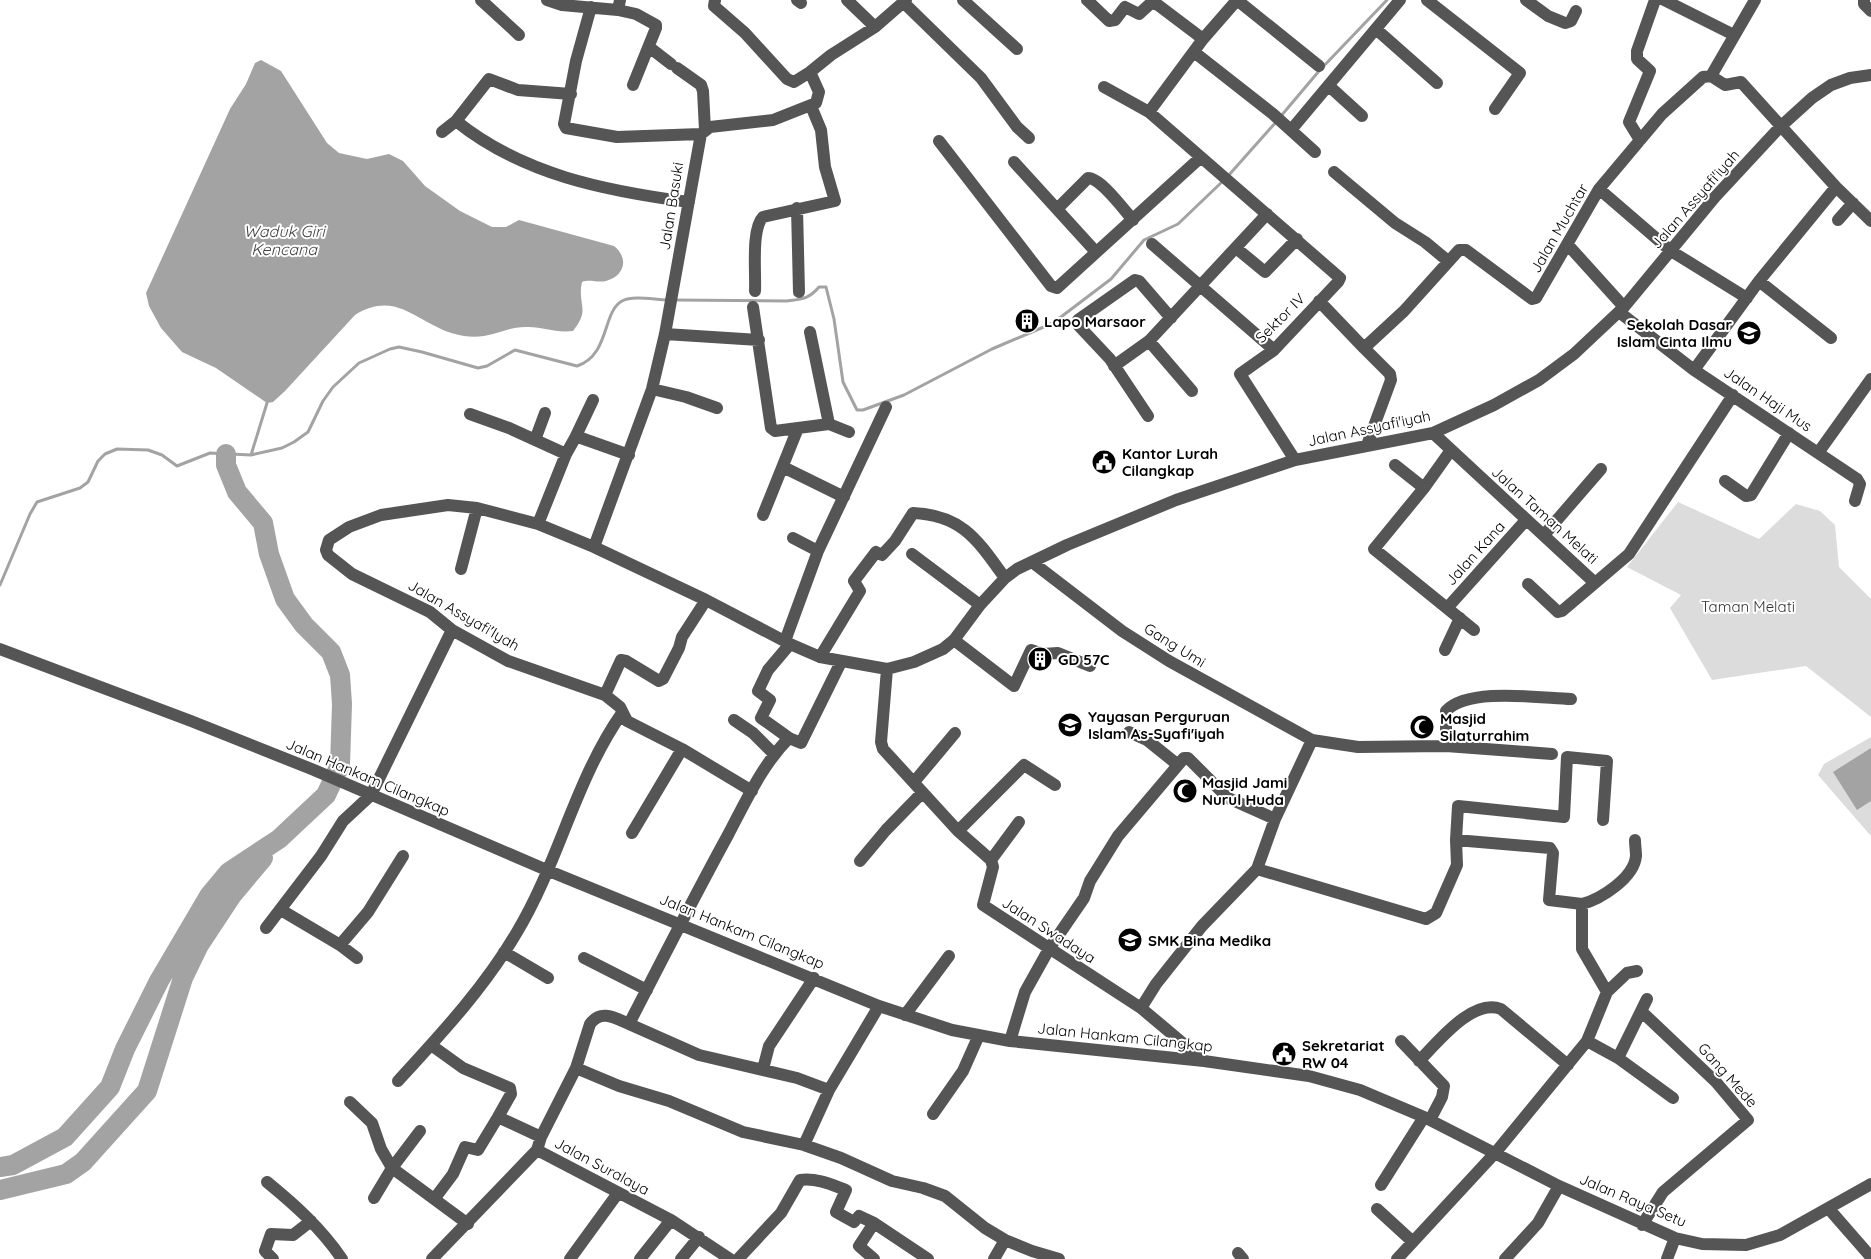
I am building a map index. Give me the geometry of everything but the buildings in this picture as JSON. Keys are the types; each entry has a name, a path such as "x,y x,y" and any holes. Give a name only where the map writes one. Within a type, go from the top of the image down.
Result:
{"street":[{"path":"481,0 519,35"},
{"path":"547,0 556,4 591,7 619,5 656,25 633,85"},
{"path":"715,0 714,6 745,33 787,79 794,82 810,72 830,55 875,27 905,1 981,78 1017,127 1028,138"},
{"path":"847,0 875,27"},
{"path":"963,0 1017,49"},
{"path":"1087,0 1109,21 1115,20 1125,7 1139,14 1151,3 1158,5 1203,39"},
{"path":"1149,112 1203,39 1237,0 1319,66"},
{"path":"1291,130 1330,86 1400,0"},
{"path":"1427,0 1520,73 1495,109"},
{"path":"1526,0 1548,16 1565,23 1571,21 1576,11"},
{"path":"1640,140 1629,122 1650,71 1637,59 1637,51 1655,0"},
{"path":"1664,0 1734,35"},
{"path":"1755,0 1711,76 1725,85 1741,82 1836,187 1871,221"},
{"path":"591,7 576,61 564,124 568,129 617,137 703,132 710,127 774,120 816,103 819,92 810,72"},
{"path":"1376,30 1437,83"},
{"name":"Jalan Basuki","path":"594,547 652,389 665,334 703,132 703,91 701,85 649,47"},
{"path":"1194,52 1276,117 1315,152"},
{"name":"Jalan Assyafi'iyah","path":"887,669 929,656 954,640 980,605 1005,578 1032,562 1176,500 1295,460 1433,433 1494,405 1539,380 1574,354 1622,310 1715,197 1831,85 1850,78 1871,75"},
{"name":"Jalan Muchtar","path":"1364,348 1404,311 1459,250 1466,250 1532,298 1536,298 1568,246 1599,189 1662,114 1703,77 1711,76"},
{"path":"442,132 456,121 490,79 518,90 571,94"},
{"path":"1330,86 1362,116"},
{"path":"1104,87 1149,112 1226,181 1297,239 1265,272 1236,248"},
{"path":"755,291 756,231 760,220 763,217 797,208 835,201 825,167 821,130 811,106"},
{"path":"456,121 481,141 511,158 534,167 602,187 689,202"},
{"path":"939,141 1051,286 1057,288 1200,158"},
{"path":"1014,162 1096,252"},
{"path":"1334,172 1395,223 1425,242 1448,261"},
{"path":"1057,209 1088,178 1093,178 1102,185 1133,220"},
{"path":"1694,370 1759,281 1836,187"},
{"path":"1599,189 1671,251 1747,298"},
{"path":"1838,220 1853,203"},
{"path":"797,208 799,292"},
{"path":"1114,366 1149,341 1267,214"},
{"name":"Sektor IV","path":"1295,460 1240,374 1274,350 1340,278 1297,239"},
{"path":"1152,244 1274,350"},
{"name":"Jalan Haji Mus","path":"1568,246 1622,310 1694,370 1857,479 1860,484 1855,501"},
{"path":"1148,416 1114,366 1077,323 1079,318 1135,280 1139,281 1171,318"},
{"path":"1759,281 1831,338"},
{"path":"1318,301 1390,374 1391,380 1367,445"},
{"path":"752,307 771,428 775,431 829,424 850,432"},
{"path":"810,332 829,424"},
{"path":"665,334 758,340"},
{"path":"1149,341 1192,391"},
{"path":"1818,453 1871,379"},
{"path":"652,389 686,397 717,408"},
{"name":"Jalan Taman Melati","path":"1433,433 1595,583 1629,554 1733,395"},
{"path":"538,524 566,454 593,400"},
{"path":"840,662 804,742 801,743 789,738 761,718 770,700 758,690 768,670 787,643 818,551 886,407"},
{"path":"536,440 545,413"},
{"path":"470,414 566,454"},
{"path":"763,515 798,428"},
{"path":"1725,481 1746,496 1751,495 1789,433"},
{"path":"574,438 581,438 629,455"},
{"path":"1451,450 1424,488 1374,549 1448,607 1474,630"},
{"path":"1395,465 1424,488"},
{"path":"783,467 844,497"},
{"path":"1544,534 1601,469"},
{"name":"Jalan Assyafi'Iyah","path":"752,791 682,749 627,721 620,707 605,695 508,661 452,630 430,612 352,574 328,555 326,550 329,540 349,527 381,515 448,505 477,508 538,524 594,547 706,600 787,643 820,656 840,662 887,669"},
{"path":"461,569 477,508"},
{"path":"820,656 860,591 854,581 877,552 882,555 895,541 913,513 946,520 965,528 975,537 1005,578"},
{"name":"Jalan Kana","path":"1448,607 1526,520"},
{"path":"793,538 818,551"},
{"path":"912,554 980,605"},
{"name":"Gang Umi","path":"1032,562 1122,632 1169,661 1312,740"},
{"path":"1528,584 1554,610 1560,612 1595,583"},
{"path":"605,695 619,662 623,660 661,680 682,637 706,600"},
{"path":"1445,650 1460,618"},
{"path":"266,928 321,856 343,821 371,795 452,630"},
{"path":"954,640 1014,686 1031,650 1043,654 1058,654 1090,666"},
{"name":"Jalan Hankam Cilangkap","path":"0,649 191,720 314,770 549,871 905,1015 952,1030 1010,1041 1204,1061 1309,1076 1360,1090 1496,1152"},
{"path":"887,669 881,742 889,758 914,782 958,832 991,860 1019,822"},
{"path":"1446,746 1446,711 1476,698 1494,696 1571,699"},
{"path":"398,1081 474,994 517,932 549,871 578,793 611,729 622,713"},
{"path":"734,720 753,733 773,753"},
{"path":"1129,732 1147,740 1178,765"},
{"path":"914,782 955,733"},
{"path":"629,1024 680,923 773,753 789,738"},
{"path":"1141,1008 1156,984 1202,926 1257,869 1275,819 1312,740 1358,747 1446,746 1552,754"},
{"path":"632,832 682,749"},
{"path":"1257,869 1426,919 1436,913 1457,865 1458,806 1564,817 1567,757 1608,761 1603,820"},
{"path":"1010,1041 1025,992 1049,949 1084,898 1090,882 1118,836 1184,758 1188,758 1228,798 1275,819"},
{"path":"958,832 1024,765 1055,785"},
{"path":"860,861 922,792"},
{"path":"1456,840 1551,848 1553,853 1549,900 1582,904 1589,902 1618,884 1631,870 1636,857 1635,840"},
{"path":"340,945 368,912 403,856"},
{"name":"Jalan Swadaya","path":"991,860 993,867 983,905 1141,1008 1204,1061"},
{"path":"1582,904 1582,950 1607,992"},
{"path":"281,910 340,945 357,958"},
{"path":"504,952 548,978"},
{"path":"905,1015 949,956"},
{"path":"584,958 647,990"},
{"path":"1397,1259 1496,1152 1587,1041 1607,992 1627,973 1636,971"},
{"path":"763,1069 769,1046 814,978"},
{"path":"1618,1058 1647,998"},
{"path":"804,1145 829,1090 879,1006"},
{"path":"1419,1061 1462,1018 1487,1006 1493,1006 1501,1009 1568,1065"},
{"name":"Gang Mede","path":"1641,1011 1716,1082 1748,1120 1663,1192 1642,1225"},
{"path":"536,1150 576,1068 590,1024 594,1018 600,1015 608,1015 700,1055 797,1078 829,1090"},
{"path":"933,1114 963,1071 979,1035"},
{"path":"1587,1041 1618,1058 1673,1098"},
{"path":"1381,1185 1442,1097 1444,1086 1401,1042"},
{"path":"431,1045 463,1068 510,1088 511,1094 478,1150 465,1147 453,1174 435,1198"},
{"path":"576,1068 619,1086 669,1101 742,1132 804,1145 841,1158 892,1181 923,1188 945,1196 985,1228 1005,1240 1032,1252 1059,1259"},
{"path":"350,1102 372,1123 392,1168 468,1224"},
{"path":"498,1117 541,1137"},
{"path":"374,1198 392,1168 420,1131"},
{"name":"Jalan Suralaya","path":"432,1259 468,1224 536,1150 671,1220 730,1259"},
{"name":"Jalan Raya Setu","path":"1496,1152 1559,1186 1642,1225 1675,1238 1702,1244 1746,1245 1780,1235 1871,1184"},
{"path":"738,1259 781,1213 800,1180 823,1181 846,1190 835,1211 854,1222 859,1216 874,1223 928,1259"},
{"path":"267,1182 295,1204 329,1240 342,1259"},
{"path":"1505,1259 1538,1224 1559,1186"},
{"path":"570,1259 618,1193"},
{"path":"1377,1209 1412,1242"},
{"path":"1829,1209 1871,1257"},
{"path":"640,1259 671,1220"},
{"path":"273,1259 264,1251 271,1234 293,1235 311,1221"},
{"path":"874,1223 859,1246 874,1259"},
{"path":"681,1259 699,1237"},
{"path":"1668,1259 1675,1238"},
{"path":"994,1259 1005,1240"}],"green space":[{"name":"Taman Melati","path":"1678,502 1759,539 1796,504 1820,511 1835,525 1839,567 1871,599 1871,717 1806,666 1712,680 1670,608 1681,595 1627,567"},
{"path":"1871,737 1871,836 1818,775 1824,764"}],"water":[{"name":"Waduk Giri Kencana","path":"261,60 281,71 327,143 339,153 367,159 389,154 403,161 425,186 460,211 492,227 506,227 519,220 614,246 622,256 623,266 621,271 612,279 606,281 582,282 582,312 578,324 573,331 520,327 490,335 464,336 449,332 398,308 385,306 371,308 355,315 285,391 273,402 267,403 216,368 182,352 161,328 149,306 146,293 230,109 246,84 255,63"},
{"path":"1871,748 1871,801 1857,810 1833,772"}],"waterway":[{"path":"1281,116 1319,71 1387,0"},
{"path":"1228,176 1277,121"},
{"path":"675,300 787,301 805,298 819,287 826,287 834,319 843,382 857,410 863,410 904,395 992,349 1053,323 1111,279 1144,240 1178,224 1224,180"},
{"path":"0,585 30,514 37,502 80,488 88,482 98,461 105,454 117,449 148,450 162,455 177,466 210,453 251,455 282,448 308,432 323,401 333,387 359,363 390,349 399,347 478,368 487,366 515,350 577,366 588,361 595,353 611,314 622,301 638,298 668,300"},
{"path":"251,455 267,403"},
{"path":"0,1167 13,1165 65,1137 110,1087 125,1049 159,981 209,896 229,872 279,839 326,795 340,765 342,704 340,675 331,652 304,625 285,599 269,554 263,523 237,492 226,465 226,454"},
{"path":"0,1190 66,1174 83,1162 147,1091 183,978 199,945 232,895 263,858"}],"place":[{"name":"Lapo Marsaor","path":"1027,321"},
{"name":"Sekolah Dasar Islam Cinta Ilmu","path":"1749,333"},
{"name":"Kantor Lurah Cilangkap","path":"1104,462"},
{"name":"GD 57C","path":"1040,659"},
{"name":"Yayasan Perguruan Islam As-Syafi'iyah","path":"1070,725"},
{"name":"Masjid Silaturrahim","path":"1422,727"},
{"name":"Masjid Jami Nurul Huda","path":"1185,791"},
{"name":"SMK Bina Medika","path":"1130,940"},
{"name":"Sekretariat RW 04","path":"1284,1054"}]}
